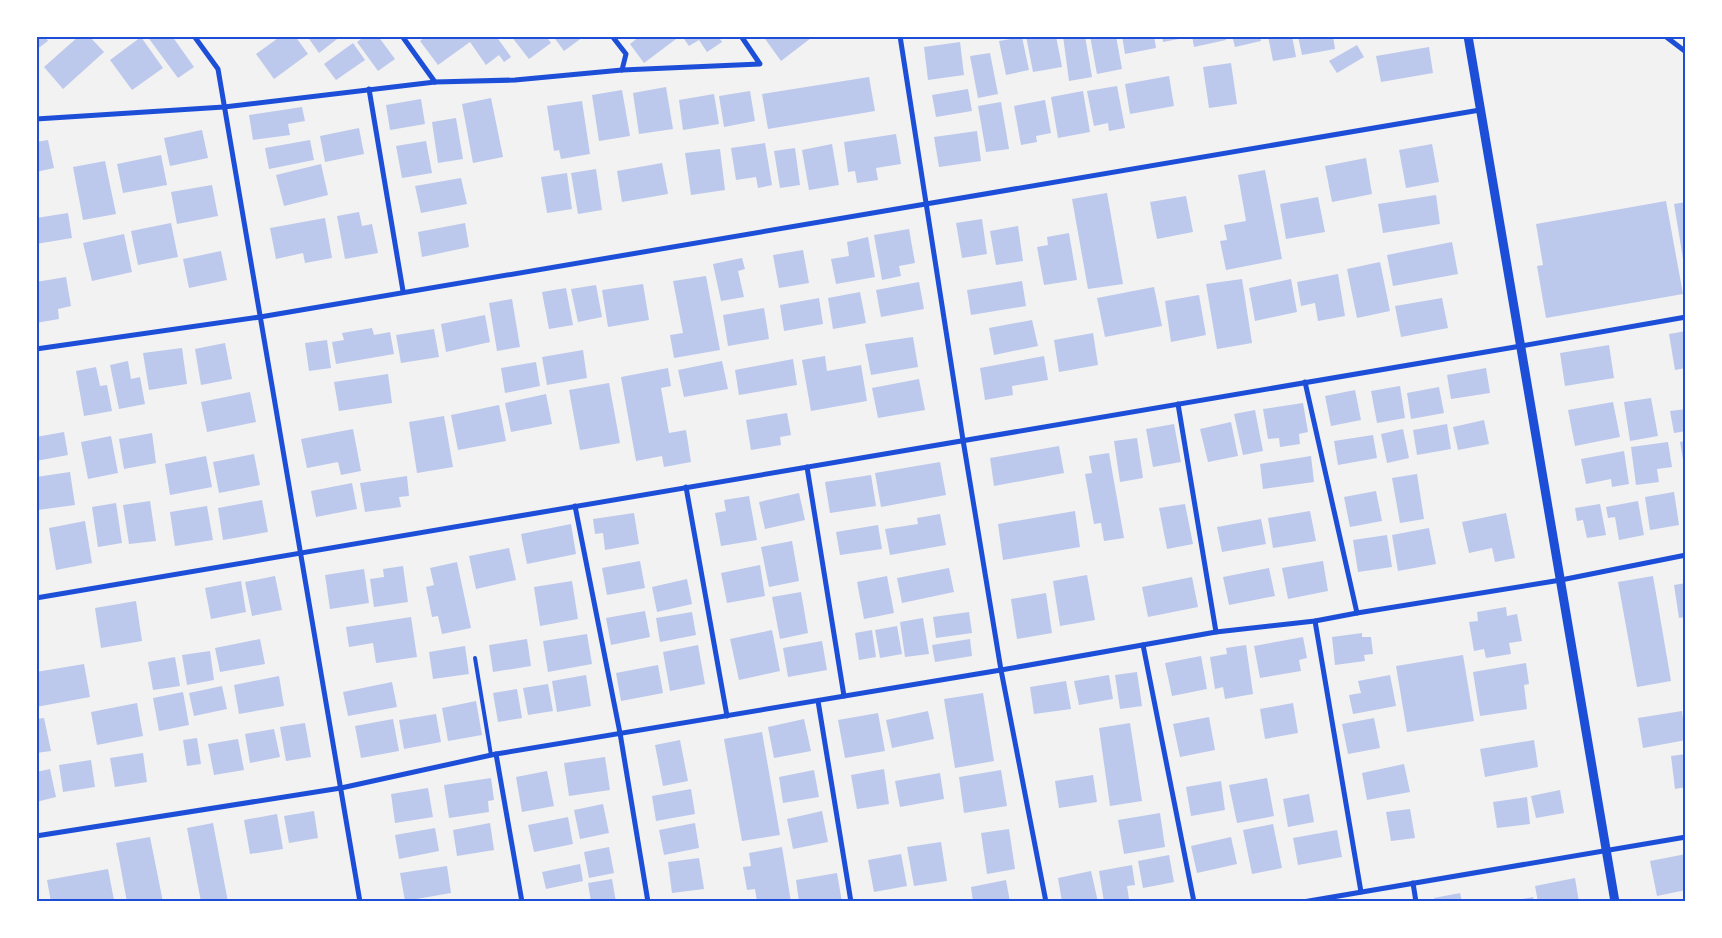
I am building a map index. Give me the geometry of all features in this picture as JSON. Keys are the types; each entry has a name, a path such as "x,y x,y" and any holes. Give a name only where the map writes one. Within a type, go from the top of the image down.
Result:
{"street":[{"path":"194,36 218,69 360,902"},
{"path":"402,36 435,82"},
{"path":"612,36 626,54 622,70"},
{"path":"36,119 224,107 435,82 515,80 622,70 760,64 741,36"},
{"path":"900,36 1001,670 1046,902"},
{"path":"1468,36 1615,902"},
{"path":"1665,36 1686,52"},
{"path":"369,89 403,292"},
{"path":"36,349 260,317 1480,110"},
{"path":"36,598 1686,317"},
{"path":"1305,382 1357,612"},
{"path":"1178,404 1216,632"},
{"path":"807,467 844,696"},
{"path":"686,487 727,716"},
{"path":"575,506 620,733 648,902"},
{"path":"36,836 341,788 494,754 818,701 1216,632 1315,621 1357,612 1561,580 1686,555"},
{"path":"1315,621 1361,892"},
{"path":"1143,645 1194,902"},
{"path":"818,701 851,902"},
{"path":"494,754 522,902"},
{"path":"1304,902 1686,837"},
{"path":"1413,883 1416,902"}],"lane":[{"path":"475,658 494,754"}],"building":[{"path":"36,36 45,36 48,41 36,50"},
{"path":"79,36 89,36 104,52 63,89 44,67"},
{"path":"147,36 172,36 194,67 178,78"},
{"path":"281,36 295,36 308,54 274,79 256,54"},
{"path":"307,36 341,36 319,53"},
{"path":"365,36 378,36 395,59 378,71 357,42"},
{"path":"426,36 496,36 511,57 504,62 499,55 486,65 470,42 438,65 420,41"},
{"path":"511,36 546,36 551,43 529,59"},
{"path":"553,36 582,36 583,37 564,51"},
{"path":"640,36 674,36 676,39 644,63 630,44"},
{"path":"682,36 718,36 722,42 707,52 699,40 689,46"},
{"path":"763,36 810,36 811,38 781,61"},
{"path":"1026,36 1056,36 1062,67 1033,72"},
{"path":"1063,36 1085,36 1092,77 1069,81"},
{"path":"1090,36 1116,36 1122,69 1097,74"},
{"path":"1122,36 1154,36 1156,48 1125,54"},
{"path":"1162,36 1184,36 1184,38 1163,42"},
{"path":"1192,36 1226,36 1226,40 1194,47"},
{"path":"1232,36 1260,36 1261,41 1235,47"},
{"path":"1268,36 1292,36 1296,57 1273,61"},
{"path":"1298,36 1333,36 1335,49 1302,55"},
{"path":"141,37 163,68 132,90 110,60"},
{"path":"1022,37 1029,70 1006,75 999,41"},
{"path":"960,42 964,75 928,80 924,47"},
{"path":"353,43 365,60 336,80 324,64"},
{"path":"1357,45 1364,57 1337,73 1329,61"},
{"path":"1429,47 1433,73 1381,82 1376,56"},
{"path":"990,53 998,94 978,98 970,56"},
{"path":"1231,63 1237,104 1209,108 1203,67"},
{"path":"1169,76 1174,106 1130,114 1125,84"},
{"path":"869,77 875,111 768,129 762,94"},
{"path":"1117,86 1125,128 1109,131 1108,123 1094,126 1087,91"},
{"path":"666,87 673,129 639,134 633,93"},
{"path":"968,89 972,111 936,117 932,95"},
{"path":"622,90 630,136 599,141 592,95"},
{"path":"750,91 755,121 724,127 719,96"},
{"path":"1083,91 1090,132 1058,138 1051,97"},
{"path":"714,94 719,124 683,130 679,100"},
{"path":"491,98 503,157 473,163 462,104"},
{"path":"421,99 425,124 390,130 386,105"},
{"path":"1045,100 1051,133 1036,136 1037,142 1021,145 1014,106"},
{"path":"582,101 590,154 561,159 559,150 554,151 547,106"},
{"path":"1001,102 1009,149 986,152 978,106"},
{"path":"302,107 305,121 288,124 290,135 253,140 249,115"},
{"path":"456,118 463,159 438,163 432,122"},
{"path":"359,128 364,154 325,162 320,136"},
{"path":"202,130 208,158 170,166 164,138"},
{"path":"977,131 981,161 939,167 934,137"},
{"path":"896,134 901,164 876,168 878,180 857,183 855,171 848,172 844,142"},
{"path":"48,140 54,168 36,172 36,142"},
{"path":"310,140 314,160 269,169 265,148"},
{"path":"426,141 432,173 402,178 396,146"},
{"path":"765,143 772,185 758,188 756,177 736,180 731,148"},
{"path":"832,144 839,185 809,190 802,150"},
{"path":"1432,144 1439,182 1406,188 1399,150"},
{"path":"795,148 800,185 780,188 774,151"},
{"path":"720,149 725,190 691,195 685,153"},
{"path":"161,155 167,185 123,193 117,164"},
{"path":"1366,158 1372,194 1332,202 1325,166"},
{"path":"105,161 116,214 83,220 73,167"},
{"path":"662,163 668,194 622,202 617,171"},
{"path":"321,164 328,195 284,206 276,175"},
{"path":"596,169 602,210 578,214 571,173"},
{"path":"1265,170 1282,259 1226,270 1220,241 1227,240 1224,225 1246,221 1238,175"},
{"path":"567,173 572,209 547,213 541,177"},
{"path":"461,178 467,204 421,213 415,186"},
{"path":"212,185 218,216 177,224 171,192"},
{"path":"1107,193 1123,284 1088,289 1072,199"},
{"path":"1436,195 1440,224 1383,233 1378,204"},
{"path":"1186,196 1193,232 1157,239 1150,202"},
{"path":"1318,197 1325,232 1286,239 1280,204"},
{"path":"1666,201 1683,294 1546,318 1537,266 1543,265 1536,224"},
{"path":"1686,202 1686,271 1685,271 1674,204"},
{"path":"359,212 362,226 372,224 378,253 345,259 337,216"},
{"path":"68,213 72,238 36,244 36,218"},
{"path":"325,218 332,258 305,263 303,253 276,259 270,228"},
{"path":"982,219 987,254 962,258 956,223"},
{"path":"171,223 178,257 138,265 131,231"},
{"path":"465,223 469,247 422,257 418,232"},
{"path":"1018,226 1023,261 996,265 990,231"},
{"path":"909,229 915,263 899,266 901,276 882,280 874,235"},
{"path":"1069,233 1077,280 1044,285 1037,247 1048,245 1047,237"},
{"path":"124,234 132,272 92,281 83,243"},
{"path":"868,237 875,277 836,284 831,259 849,256 847,242"},
{"path":"1452,242 1458,274 1393,286 1387,255"},
{"path":"803,250 809,283 779,288 773,255"},
{"path":"221,251 227,280 189,288 183,259"},
{"path":"742,258 745,269 738,271 744,297 721,301 713,264"},
{"path":"1380,262 1390,311 1357,318 1347,269"},
{"path":"1338,274 1345,316 1318,321 1315,303 1301,306 1297,282"},
{"path":"706,276 720,350 674,358 670,335 683,333 673,281"},
{"path":"66,277 71,306 58,309 59,319 36,323 36,282"},
{"path":"1242,279 1252,343 1217,349 1206,284"},
{"path":"1291,279 1297,312 1255,321 1249,288"},
{"path":"1022,281 1026,306 971,315 967,290"},
{"path":"919,282 924,309 881,317 876,290"},
{"path":"643,284 649,320 608,327 602,290"},
{"path":"596,285 602,317 578,322 571,289"},
{"path":"1154,287 1162,326 1105,337 1097,298"},
{"path":"566,288 573,325 549,329 542,292"},
{"path":"860,292 866,323 833,329 828,298"},
{"path":"1199,295 1206,335 1171,342 1165,301"},
{"path":"819,298 823,324 784,331 780,305"},
{"path":"1442,298 1448,328 1401,337 1395,306"},
{"path":"512,299 520,347 497,351 489,303"},
{"path":"764,308 769,339 728,346 723,315"},
{"path":"485,315 490,342 446,352 441,324"},
{"path":"1032,320 1038,346 994,355 989,328"},
{"path":"372,328 374,335 390,332 394,354 336,364 332,342 344,340 342,333"},
{"path":"434,329 439,357 401,363 396,335"},
{"path":"1686,331 1686,368 1675,370 1669,334"},
{"path":"1093,333 1098,365 1059,372 1054,340"},
{"path":"913,337 918,367 871,375 865,344"},
{"path":"327,340 331,368 309,371 305,343"},
{"path":"225,343 232,379 201,385 195,349"},
{"path":"1609,345 1614,378 1565,386 1560,353"},
{"path":"182,348 187,384 149,390 143,353"},
{"path":"583,350 587,378 547,385 542,357"},
{"path":"825,356 827,371 861,365 867,401 811,411 802,360"},
{"path":"1044,356 1048,380 1012,386 1013,395 985,400 980,368"},
{"path":"793,359 797,385 739,395 735,370"},
{"path":"128,361 131,379 140,377 145,404 119,409 110,365"},
{"path":"722,361 728,389 684,397 678,370"},
{"path":"536,362 540,386 505,393 501,368"},
{"path":"96,367 100,386 107,385 112,411 84,416 76,371"},
{"path":"668,368 671,386 661,388 669,433 686,430 691,462 664,467 662,456 636,461 621,377"},
{"path":"1486,368 1490,393 1451,399 1447,375"},
{"path":"388,374 392,403 339,411 334,382"},
{"path":"919,379 925,410 878,418 872,388"},
{"path":"609,383 620,443 580,450 569,390"},
{"path":"1400,386 1405,418 1377,423 1371,391"},
{"path":"1439,387 1444,413 1411,419 1407,393"},
{"path":"1355,390 1361,420 1331,426 1325,396"},
{"path":"250,392 256,422 207,432 201,402"},
{"path":"546,394 552,424 511,432 505,403"},
{"path":"1651,398 1658,436 1630,441 1624,402"},
{"path":"1613,402 1620,437 1575,446 1568,410"},
{"path":"1303,403 1308,432 1299,434 1300,444 1280,447 1279,438 1268,439 1263,409"},
{"path":"499,405 506,441 458,450 451,415"},
{"path":"1686,409 1686,431 1674,433 1670,411"},
{"path":"1255,410 1263,451 1243,455 1234,414"},
{"path":"787,413 791,435 780,437 781,445 751,450 746,420"},
{"path":"444,416 453,467 417,473 409,422"},
{"path":"1484,420 1489,444 1458,450 1453,427"},
{"path":"1231,422 1238,456 1208,462 1200,429"},
{"path":"1174,424 1181,462 1153,467 1146,429"},
{"path":"1447,424 1451,449 1417,455 1413,430"},
{"path":"353,429 361,471 341,475 338,462 307,468 301,439"},
{"path":"1403,429 1409,458 1387,463 1381,434"},
{"path":"64,432 68,455 36,461 36,437"},
{"path":"152,433 156,463 124,469 119,439"},
{"path":"1373,435 1377,458 1338,465 1334,441"},
{"path":"111,436 118,473 88,479 81,442"},
{"path":"1137,438 1143,478 1120,482 1114,441"},
{"path":"1686,441 1686,471 1685,471 1680,442"},
{"path":"1668,442 1672,467 1657,469 1659,482 1636,485 1631,447"},
{"path":"1059,446 1064,473 994,486 990,458"},
{"path":"1624,451 1629,484 1612,487 1611,479 1586,484 1581,459"},
{"path":"1109,453 1124,538 1104,541 1101,523 1094,524 1085,474 1092,473 1089,456"},
{"path":"254,454 260,485 219,493 213,462"},
{"path":"206,456 212,487 170,495 165,464"},
{"path":"1311,456 1314,482 1263,489 1260,464"},
{"path":"940,462 946,495 881,507 875,473"},
{"path":"70,472 75,505 38,510 36,477"},
{"path":"1417,474 1424,519 1400,523 1392,478"},
{"path":"871,475 876,506 830,513 825,482"},
{"path":"407,476 409,496 399,497 401,507 365,512 360,483"},
{"path":"352,483 357,509 316,517 311,491"},
{"path":"1376,491 1382,521 1350,527 1344,497"},
{"path":"1674,492 1679,525 1650,530 1645,497"},
{"path":"799,493 805,520 765,529 759,502"},
{"path":"749,496 757,540 721,546 715,513 726,511 724,500"},
{"path":"262,500 268,532 223,540 218,508"},
{"path":"150,501 156,541 129,544 123,505"},
{"path":"1638,501 1644,535 1619,540 1615,517 1608,518 1606,507"},
{"path":"116,503 122,543 98,547 92,507"},
{"path":"1185,504 1193,544 1167,549 1159,508"},
{"path":"1600,504 1606,535 1587,538 1583,520 1577,521 1575,508"},
{"path":"207,506 213,540 175,546 170,512"},
{"path":"1075,511 1080,547 1003,560 998,524"},
{"path":"1310,511 1316,541 1273,548 1268,518"},
{"path":"634,513 639,544 605,550 603,533 595,534 593,519"},
{"path":"1506,513 1515,558 1495,562 1492,548 1469,553 1462,522"},
{"path":"940,514 946,545 890,555 885,529 918,524 917,518"},
{"path":"1261,519 1266,544 1222,552 1217,527"},
{"path":"85,521 92,563 56,570 49,528"},
{"path":"571,524 576,554 527,564 521,534"},
{"path":"878,525 882,549 840,555 836,532"},
{"path":"1429,528 1436,564 1398,571 1392,535"},
{"path":"1387,535 1392,567 1358,572 1353,540"},
{"path":"792,541 799,581 769,587 761,547"},
{"path":"509,548 516,580 476,589 469,556"},
{"path":"640,561 645,588 607,595 602,568"},
{"path":"1323,561 1328,591 1288,599 1282,568"},
{"path":"457,562 471,628 442,634 438,616 432,617 426,587 434,585 430,568"},
{"path":"760,565 765,596 727,603 721,573"},
{"path":"403,566 408,602 374,607 370,579 384,577 383,569"},
{"path":"949,568 954,592 902,603 897,578"},
{"path":"1269,568 1275,596 1229,605 1223,577"},
{"path":"364,569 369,603 330,609 325,575"},
{"path":"1087,575 1095,620 1060,626 1053,581"},
{"path":"275,576 282,610 252,616 245,582"},
{"path":"887,576 894,613 864,619 857,582"},
{"path":"1653,576 1671,681 1637,687 1618,582"},
{"path":"1192,577 1198,607 1148,617 1142,587"},
{"path":"687,579 692,604 657,612 652,587"},
{"path":"241,581 246,612 211,619 205,588"},
{"path":"572,581 578,619 540,626 534,587"},
{"path":"1686,583 1686,617 1679,618 1674,585"},
{"path":"801,592 808,633 780,639 772,597"},
{"path":"1046,593 1052,633 1017,639 1011,599"},
{"path":"136,601 142,641 101,648 95,608"},
{"path":"1506,607 1507,616 1517,614 1522,641 1509,643 1511,654 1486,658 1484,649 1474,651 1469,622 1478,621 1477,612"},
{"path":"645,611 650,637 611,645 606,618"},
{"path":"692,612 696,635 660,642 656,618"},
{"path":"969,612 972,633 936,638 933,617"},
{"path":"411,617 417,657 376,663 373,643 349,647 346,627"},
{"path":"923,618 929,654 905,657 900,622"},
{"path":"897,626 902,654 880,658 875,630"},
{"path":"772,630 780,671 739,680 730,639"},
{"path":"872,630 876,657 859,660 855,633"},
{"path":"1362,633 1362,637 1371,637 1373,654 1364,655 1365,661 1335,665 1332,637"},
{"path":"587,634 592,664 548,672 543,641"},
{"path":"1303,637 1307,658 1299,660 1301,671 1260,678 1254,646"},
{"path":"260,639 265,664 220,672 215,648"},
{"path":"527,639 531,666 493,672 489,645"},
{"path":"970,639 972,656 935,662 932,645"},
{"path":"822,641 827,670 788,677 783,648"},
{"path":"698,645 705,684 670,691 663,652"},
{"path":"1246,645 1253,694 1225,699 1223,687 1215,689 1210,657 1227,654 1226,648"},
{"path":"465,646 469,674 433,679 429,652"},
{"path":"210,651 214,680 187,685 182,655"},
{"path":"1463,655 1474,721 1407,732 1396,666"},
{"path":"1201,656 1207,689 1172,696 1165,663"},
{"path":"175,657 180,686 153,690 148,662"},
{"path":"1526,663 1529,684 1524,685 1527,709 1480,716 1473,672"},
{"path":"84,664 90,697 36,707 36,672"},
{"path":"658,665 663,693 621,701 616,673"},
{"path":"1137,672 1142,706 1120,709 1115,675"},
{"path":"586,675 591,706 557,712 552,681"},
{"path":"1109,675 1113,699 1079,705 1074,681"},
{"path":"1390,675 1396,706 1353,714 1349,695 1361,693 1358,681"},
{"path":"279,676 284,706 239,714 234,685"},
{"path":"1066,681 1071,709 1034,714 1030,687"},
{"path":"392,682 397,707 348,716 343,692"},
{"path":"548,684 553,711 528,715 523,688"},
{"path":"222,686 227,709 194,716 189,693"},
{"path":"517,689 522,718 498,722 493,693"},
{"path":"183,692 189,725 159,731 153,698"},
{"path":"983,693 994,761 955,768 944,699"},
{"path":"476,701 482,735 448,741 442,708"},
{"path":"137,703 143,736 97,745 91,712"},
{"path":"1293,703 1298,733 1265,739 1260,709"},
{"path":"928,711 934,739 892,748 886,720"},
{"path":"1682,711 1686,740 1643,748 1638,718"},
{"path":"878,713 885,751 845,758 838,720"},
{"path":"436,714 441,742 404,749 399,720"},
{"path":"1209,717 1215,750 1180,757 1173,724"},
{"path":"44,718 51,751 36,753 36,719"},
{"path":"1374,718 1380,748 1348,754 1342,724"},
{"path":"393,719 399,751 361,758 355,726"},
{"path":"804,719 811,751 774,758 768,727"},
{"path":"305,723 311,757 286,761 280,727"},
{"path":"1130,723 1142,801 1110,806 1099,728"},
{"path":"274,729 280,757 250,763 245,734"},
{"path":"762,732 780,835 742,841 724,739"},
{"path":"197,738 201,764 187,766 183,740"},
{"path":"238,739 244,770 214,775 208,744"},
{"path":"680,740 688,781 663,786 655,745"},
{"path":"1534,740 1538,767 1485,777 1480,749"},
{"path":"143,753 147,782 115,787 110,758"},
{"path":"1686,754 1686,787 1675,789 1671,756"},
{"path":"605,757 610,790 569,796 564,763"},
{"path":"91,760 95,787 63,792 59,765"},
{"path":"1404,764 1410,792 1367,800 1362,773"},
{"path":"50,769 56,797 36,802 36,772"},
{"path":"884,769 889,804 857,809 851,775"},
{"path":"814,770 819,797 783,803 779,777"},
{"path":"1001,770 1007,806 964,813 959,777"},
{"path":"547,771 554,806 522,812 516,777"},
{"path":"940,773 944,799 900,807 895,781"},
{"path":"1093,775 1097,802 1059,808 1055,781"},
{"path":"491,778 494,800 488,801 489,812 449,818 444,785"},
{"path":"1267,778 1274,816 1237,823 1229,785"},
{"path":"1221,781 1225,810 1191,816 1186,787"},
{"path":"428,788 433,817 395,823 391,794"},
{"path":"691,789 695,814 656,821 652,796"},
{"path":"1560,790 1564,813 1536,818 1531,796"},
{"path":"1309,794 1314,822 1288,827 1283,799"},
{"path":"1527,797 1530,824 1497,828 1493,802"},
{"path":"603,804 609,833 580,839 574,810"},
{"path":"1410,809 1415,838 1391,841 1386,812"},
{"path":"314,811 318,838 289,843 284,816"},
{"path":"822,811 828,842 793,849 787,819"},
{"path":"1160,813 1165,847 1124,854 1118,820"},
{"path":"277,814 283,849 250,854 244,820"},
{"path":"568,817 573,844 534,852 528,825"},
{"path":"213,823 228,902 201,902 187,828"},
{"path":"490,823 494,850 457,856 453,830"},
{"path":"695,823 699,848 664,855 659,830"},
{"path":"1273,824 1282,868 1252,874 1243,830"},
{"path":"435,828 439,851 399,859 395,835"},
{"path":"1009,829 1015,869 987,874 981,833"},
{"path":"1337,830 1342,857 1298,865 1293,838"},
{"path":"150,837 163,902 127,902 116,843"},
{"path":"1231,837 1237,864 1197,873 1191,846"},
{"path":"941,842 947,881 914,886 907,847"},
{"path":"609,847 614,873 589,878 584,852"},
{"path":"782,847 791,902 757,902 755,889 747,890 743,867 751,866 749,853"},
{"path":"901,854 907,886 874,892 868,860"},
{"path":"1686,854 1686,890 1657,896 1650,861"},
{"path":"1169,855 1174,882 1143,888 1138,861"},
{"path":"699,858 704,889 672,893 668,862"},
{"path":"580,864 583,881 546,889 542,872"},
{"path":"1132,865 1135,885 1127,886 1129,899 1104,902 1099,871"},
{"path":"447,866 451,893 405,901 400,873"},
{"path":"108,869 114,900 101,902 51,902 47,880"},
{"path":"1091,871 1098,902 1062,902 1058,878"},
{"path":"837,873 842,902 799,902 796,880"},
{"path":"1575,878 1579,902 1538,902 1535,886"},
{"path":"612,879 616,902 591,902 588,883"},
{"path":"1006,880 1010,902 973,902 971,887"},
{"path":"1460,893 1462,902 1435,902 1434,898"},
{"path":"1533,897 1534,902 1512,902 1512,901"}]}
